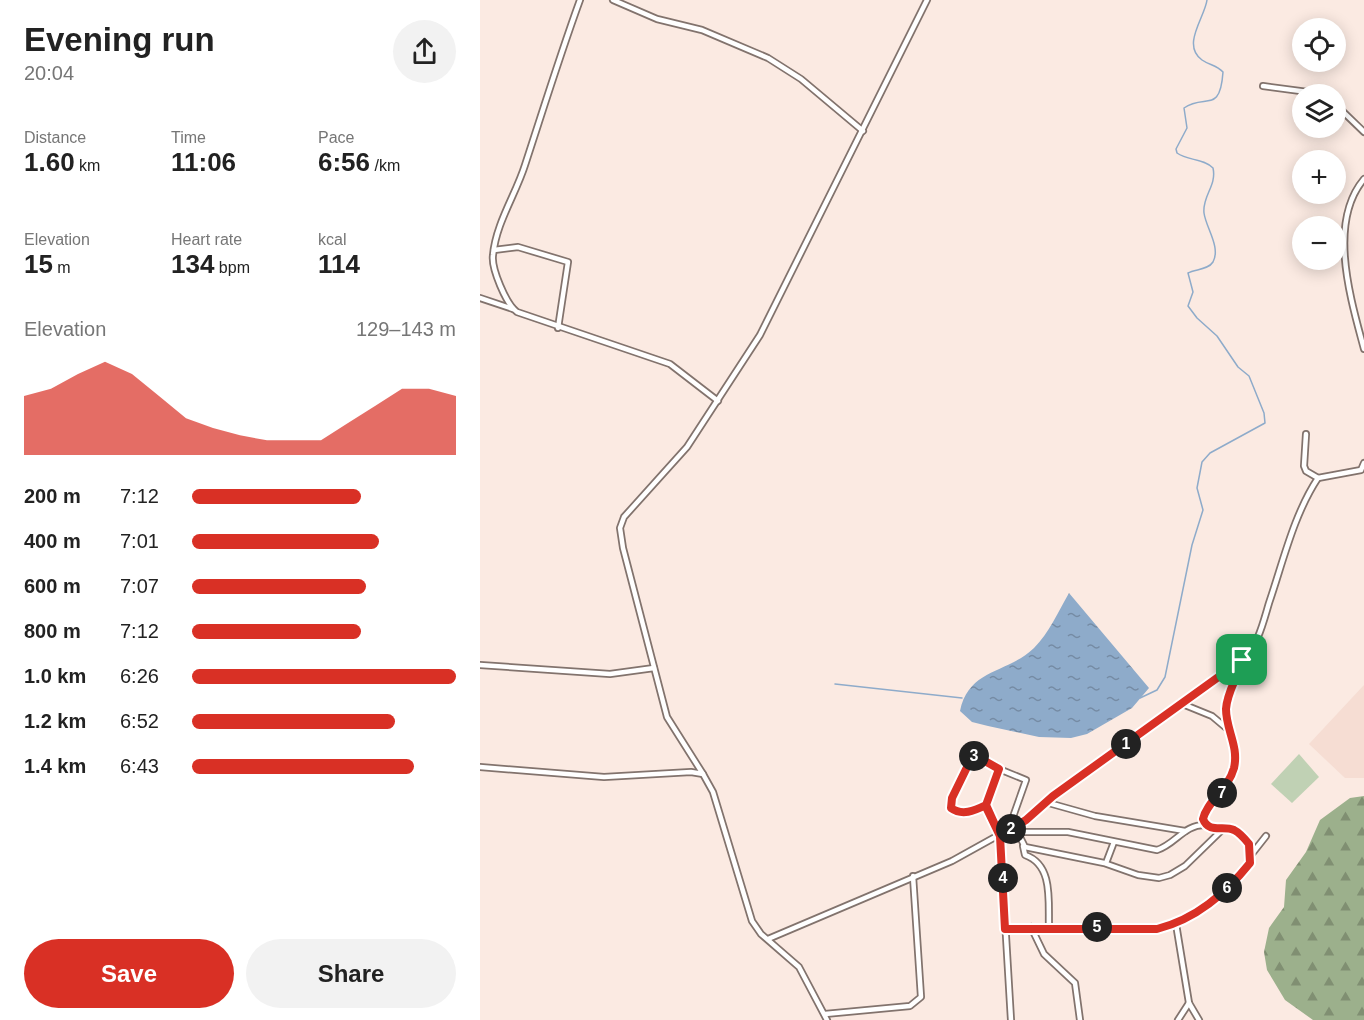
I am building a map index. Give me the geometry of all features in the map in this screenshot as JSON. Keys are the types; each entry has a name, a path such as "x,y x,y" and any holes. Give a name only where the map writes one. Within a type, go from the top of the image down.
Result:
{"street":[{"path":"513,309 493,267 493,250 509,201 525,165 580,0"},
{"path":"613,0 623,2 657,19 702,30 768,58 801,79 863,131"},
{"path":"827,1020 799,967 752,921 713,792 667,717 623,548 620,528 624,517 687,447 760,335 927,0"},
{"path":"1263,86 1292,90"},
{"path":"1346,115 1364,132"},
{"path":"1364,179 1352,199 1348,214 1344,268 1364,349"},
{"path":"493,250 518,247 568,262 558,328"},
{"path":"480,298 558,328 670,364 718,401"},
{"path":"1306,434 1304,466 1306,471 1318,478 1361,470 1364,463"},
{"path":"1016,829 1045,802 1242,660 1256,643 1297,522 1318,478"},
{"path":"1198,825 1222,793 1234,767 1236,748 1227,717 1227,700 1242,660"},
{"path":"480,665 610,674 654,668"},
{"path":"1180,703 1212,716 1231,732"},
{"path":"986,805 961,812 951,806 972,757 976,756 1026,780 1008,831"},
{"path":"480,767 604,777 691,772 703,774"},
{"path":"999,769 986,805 1000,836 1011,1020"},
{"path":"1045,802 1095,816 1185,831"},
{"path":"1203,819 1206,825"},
{"path":"768,939 952,861 1016,829 1063,831 1157,850 1185,831 1198,825 1206,825 1220,831 1234,830 1249,844 1250,863 1229,887 1196,914 1176,924 1139,930 1031,927 1005,929"},
{"path":"1016,829 1025,855 1035,858 1045,870 1049,928"},
{"path":"1023,846 1106,863 1147,877 1165,877 1176,872 1197,856 1220,831"},
{"path":"1251,855 1266,836"},
{"path":"1106,863 1114,842"},
{"path":"825,1014 910,1005 921,997 913,876"},
{"path":"1176,924 1189,1003 1199,1020"},
{"path":"1031,927 1044,954 1075,983 1080,1020"},
{"path":"1178,1020 1189,1003"}],"shaded area":[{"path":"1364,685 1364,778 1345,778 1309,744"}],"green space":[{"path":"1299,754 1319,777 1292,803 1271,784"},
{"path":"1364,796 1364,1020 1313,1020 1285,1000 1267,970 1264,952 1269,928 1284,907 1286,880 1306,852 1320,820 1350,798"}],"water":[{"path":"1069,593 1149,688 1132,708 1087,734 1071,738 1039,737 972,722 960,711 972,687 980,679 1012,663 1034,648 1049,629"}],"waterway":[{"path":"1140,698 1157,690 1165,677 1192,545 1203,510 1197,488 1202,462 1210,453 1265,423 1264,413 1249,376 1238,367 1217,336 1197,318 1188,306 1193,292 1188,273 1208,267 1215,256 1214,244 1204,213 1205,201 1213,180 1213,168 1205,163 1181,156 1176,149 1187,128 1184,108 1215,98 1219,94 1221,85 1223,72 1202,60 1196,54 1194,47 1196,31 1207,0"},
{"path":"835,684 962,698"}],"route":[{"path":"1242,660 1053,796 1026,820 1000,836 986,807 986,805 967,812 957,812 951,808 952,798 972,757 976,756 999,769 986,807 993,820 1000,836 1005,929 1031,927 1157,929 1176,924 1196,914 1236,880 1250,863 1249,844 1234,830 1214,828 1206,825 1203,819 1204,814 1222,793 1234,767 1236,748 1226,709 1228,695 1242,660"}]}
